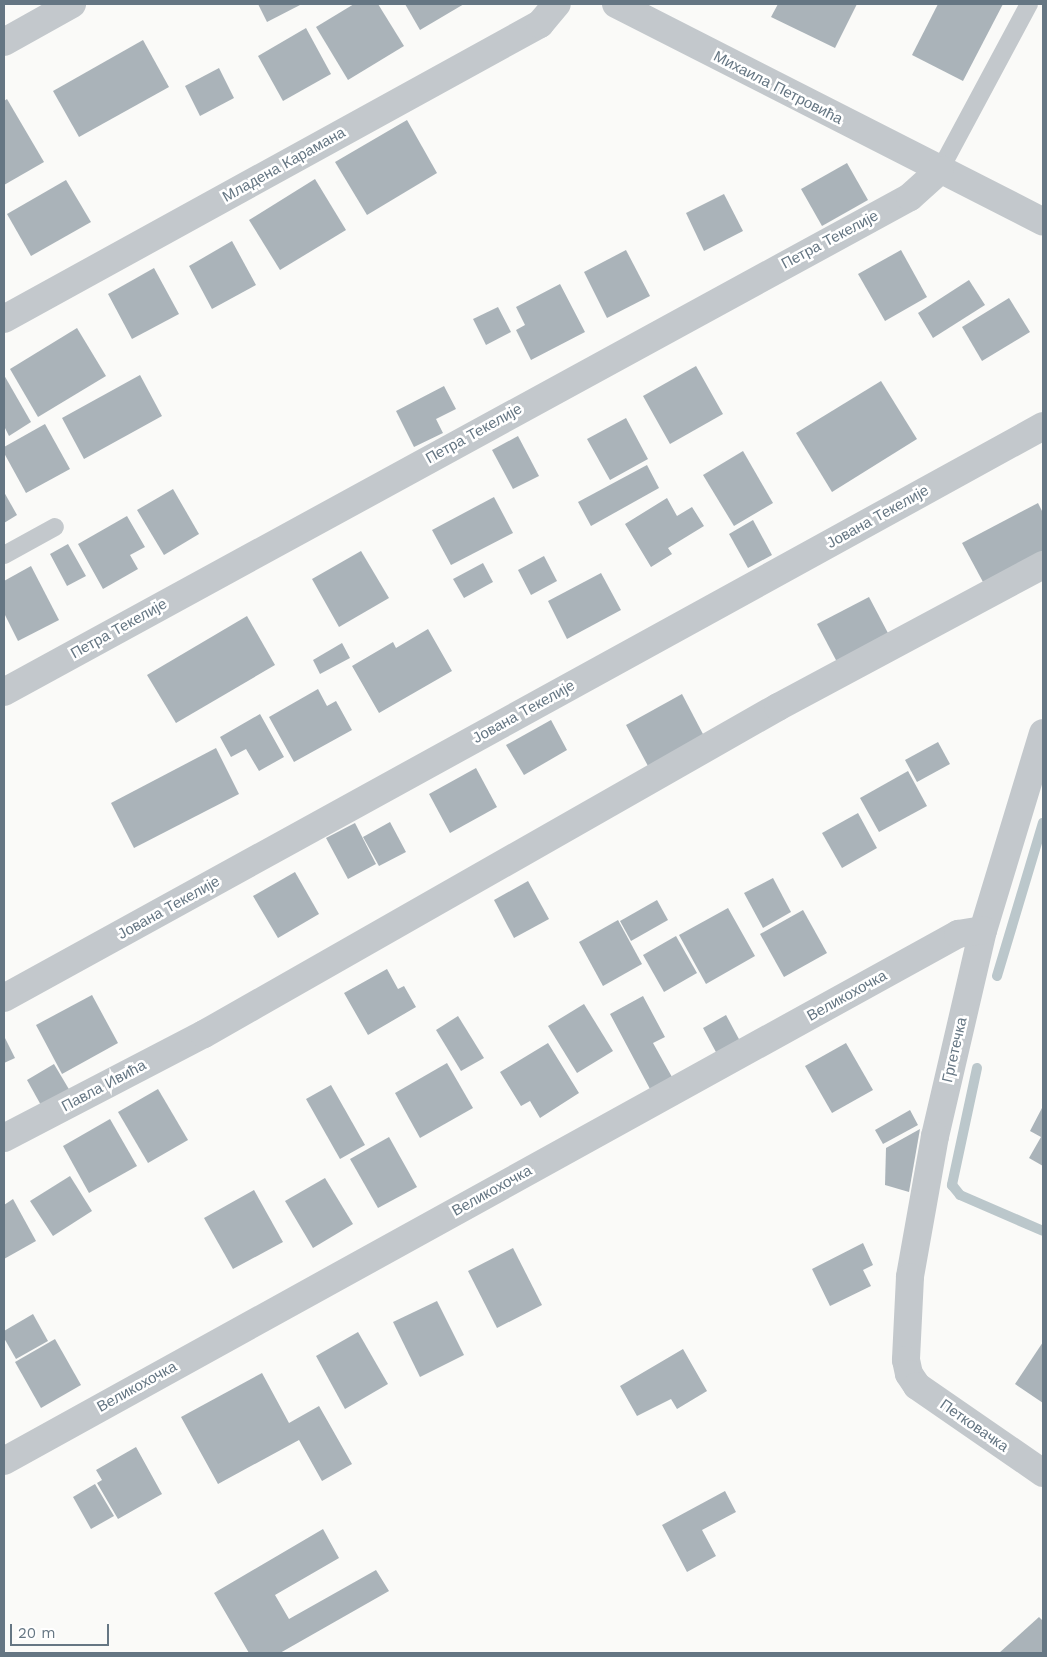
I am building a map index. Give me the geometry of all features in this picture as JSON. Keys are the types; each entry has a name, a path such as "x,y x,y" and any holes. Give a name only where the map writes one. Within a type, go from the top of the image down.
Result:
{"street":[{"path":"4,42 72,4"},
{"name":"Младена Карамана","path":"4,318 540,24 557,4"},
{"name":"Михаила Петровића","path":"616,4 1043,222"},
{"name":"Петра Текелије","path":"4,692 910,196 940,170"},
{"name":"Јована Текелије","path":"4,998 1043,426"},
{"name":"Павла Ивића","path":"4,1138 204,1034 778,707 1043,565"},
{"name":"Гргетечка","path":"909,1374 906,1360 910,1276 935,1136 983,930 1043,732"},
{"name":"Великохочка","path":"4,1461 958,934 983,930"},
{"name":"Петковачка","path":"909,1374 917,1386 934,1399 1043,1473"}],"lane":[{"path":"940,170 1029,4"},
{"path":"4,555 55,527"}],"building":[{"path":"258,4 302,4 267,22"},
{"path":"354,4 378,4 404,46 348,80 316,27"},
{"path":"405,4 464,4 420,30"},
{"path":"778,4 857,4 835,48 771,17"},
{"path":"938,4 1003,4 963,81 912,55"},
{"path":"306,28 331,74 283,101 258,56"},
{"path":"143,40 169,87 79,137 53,91"},
{"path":"219,68 234,98 200,116 185,86"},
{"path":"7,99 44,162 4,185 4,101"},
{"path":"407,120 437,173 367,215 335,162"},
{"path":"847,163 868,200 822,226 801,189"},
{"path":"315,179 346,230 280,270 249,220"},
{"path":"66,180 91,222 31,256 7,214"},
{"path":"724,194 743,231 704,251 686,213"},
{"path":"232,241 256,285 212,309 189,266"},
{"path":"626,250 650,296 607,318 584,272"},
{"path":"901,250 927,297 885,321 858,274"},
{"path":"154,268 179,314 132,339 108,294"},
{"path":"969,280 985,305 933,338 918,313"},
{"path":"560,284 585,332 531,360 516,330 525,325 516,307"},
{"path":"1009,298 1030,332 982,361 962,327"},
{"path":"498,307 511,332 486,345 473,319"},
{"path":"77,328 106,376 38,417 10,369"},
{"path":"696,366 723,414 670,444 643,396"},
{"path":"4,375 31,422 9,436 4,426"},
{"path":"140,375 162,416 84,459 62,418"},
{"path":"881,381 917,439 832,492 796,433"},
{"path":"444,386 456,409 436,419 443,433 414,447 396,411"},
{"path":"626,418 648,459 610,480 587,439"},
{"path":"45,424 70,469 26,493 4,453 4,447"},
{"path":"518,436 539,476 513,489 492,450"},
{"path":"743,451 773,503 734,526 703,475"},
{"path":"647,465 659,488 591,526 578,502"},
{"path":"173,489 199,534 164,555 137,510"},
{"path":"4,492 17,515 4,523"},
{"path":"494,497 513,533 451,565 432,530"},
{"path":"667,498 677,516 692,507 704,526 668,548 672,554 651,567 625,524"},
{"path":"1038,503 1043,513 1043,551 983,582 962,543"},
{"path":"127,516 145,547 130,555 138,569 103,589 78,544"},
{"path":"753,520 772,555 748,568 729,534"},
{"path":"68,544 86,576 67,586 50,554"},
{"path":"361,551 389,598 339,627 312,579"},
{"path":"544,556 557,581 531,595 518,570"},
{"path":"483,563 493,582 464,598 453,579"},
{"path":"31,566 59,620 18,641 4,613 4,581"},
{"path":"601,573 621,610 567,639 548,601"},
{"path":"869,597 889,635 837,662 817,624"},
{"path":"247,616 275,665 176,723 147,675"},
{"path":"428,629 452,671 379,713 352,666 393,642 396,648"},
{"path":"342,643 350,658 320,674 313,660"},
{"path":"318,689 327,706 336,701 352,730 294,762 269,717"},
{"path":"682,694 704,736 648,766 626,725"},
{"path":"260,714 284,757 259,771 246,749 231,757 220,737"},
{"path":"551,720 567,750 524,775 506,745"},
{"path":"938,742 950,764 917,782 905,760"},
{"path":"216,748 239,794 134,848 111,803"},
{"path":"476,768 497,807 450,833 429,794"},
{"path":"908,771 927,806 879,832 860,798"},
{"path":"858,813 877,848 842,868 822,833"},
{"path":"390,822 406,852 379,866 363,837"},
{"path":"355,823 376,864 348,879 326,838"},
{"path":"295,872 319,914 278,938 253,896"},
{"path":"773,878 791,912 763,928 744,893"},
{"path":"528,881 549,919 514,938 494,900"},
{"path":"657,900 668,920 631,941 620,921"},
{"path":"728,908 755,956 706,984 679,935"},
{"path":"803,910 827,953 784,977 760,934"},
{"path":"618,920 642,964 603,986 579,942"},
{"path":"676,936 697,973 664,992 643,955"},
{"path":"387,969 398,989 404,986 416,1007 368,1035 344,993"},
{"path":"92,995 118,1043 62,1074 36,1025"},
{"path":"643,996 665,1037 653,1043 672,1077 650,1089 610,1014"},
{"path":"584,1004 613,1051 577,1073 548,1026"},
{"path":"726,1015 740,1041 717,1054 703,1028"},
{"path":"458,1016 484,1058 461,1071 436,1030"},
{"path":"4,1036 15,1058 4,1063"},
{"path":"548,1043 579,1093 540,1118 530,1101 521,1106 500,1072"},
{"path":"846,1043 873,1090 832,1113 805,1066"},
{"path":"447,1063 473,1108 420,1138 395,1093"},
{"path":"54,1064 70,1091 42,1107 27,1080"},
{"path":"331,1085 365,1145 340,1159 306,1099"},
{"path":"158,1089 188,1140 148,1163 118,1112"},
{"path":"1043,1106 1043,1166 1029,1158 1041,1137 1030,1131"},
{"path":"910,1110 918,1125 883,1144 875,1130"},
{"path":"110,1119 137,1166 89,1193 63,1146"},
{"path":"920,1129 909,1192 885,1185 886,1148"},
{"path":"389,1137 417,1187 378,1208 350,1159"},
{"path":"70,1176 92,1211 53,1236 30,1201"},
{"path":"325,1178 353,1224 313,1248 285,1201"},
{"path":"254,1190 283,1242 233,1269 204,1218"},
{"path":"13,1199 36,1241 4,1259 4,1205"},
{"path":"863,1243 873,1265 863,1270 871,1286 830,1306 812,1269"},
{"path":"513,1248 542,1305 497,1328 468,1271"},
{"path":"437,1301 464,1355 420,1377 393,1322"},
{"path":"33,1314 48,1341 16,1359 4,1338 4,1331"},
{"path":"358,1332 388,1384 345,1409 316,1356"},
{"path":"55,1339 81,1385 41,1408 15,1362"},
{"path":"1043,1342 1043,1403 1015,1384"},
{"path":"683,1349 707,1391 677,1409 671,1399 637,1416 620,1386"},
{"path":"262,1373 289,1423 319,1406 352,1464 322,1481 299,1440 218,1484 181,1417"},
{"path":"136,1447 162,1494 118,1519 97,1483 102,1480 96,1470"},
{"path":"95,1484 114,1516 91,1529 73,1497"},
{"path":"725,1491 736,1512 702,1530 716,1556 687,1572 662,1525"},
{"path":"323,1529 339,1558 275,1595 289,1619 376,1570 389,1591 280,1653 249,1653 214,1593"},
{"path":"1039,1617 1043,1621 1043,1653 999,1653"}],"waterway":[{"path":"997,976 1043,823"},
{"path":"977,1068 952,1185 960,1195 1043,1231"}]}
